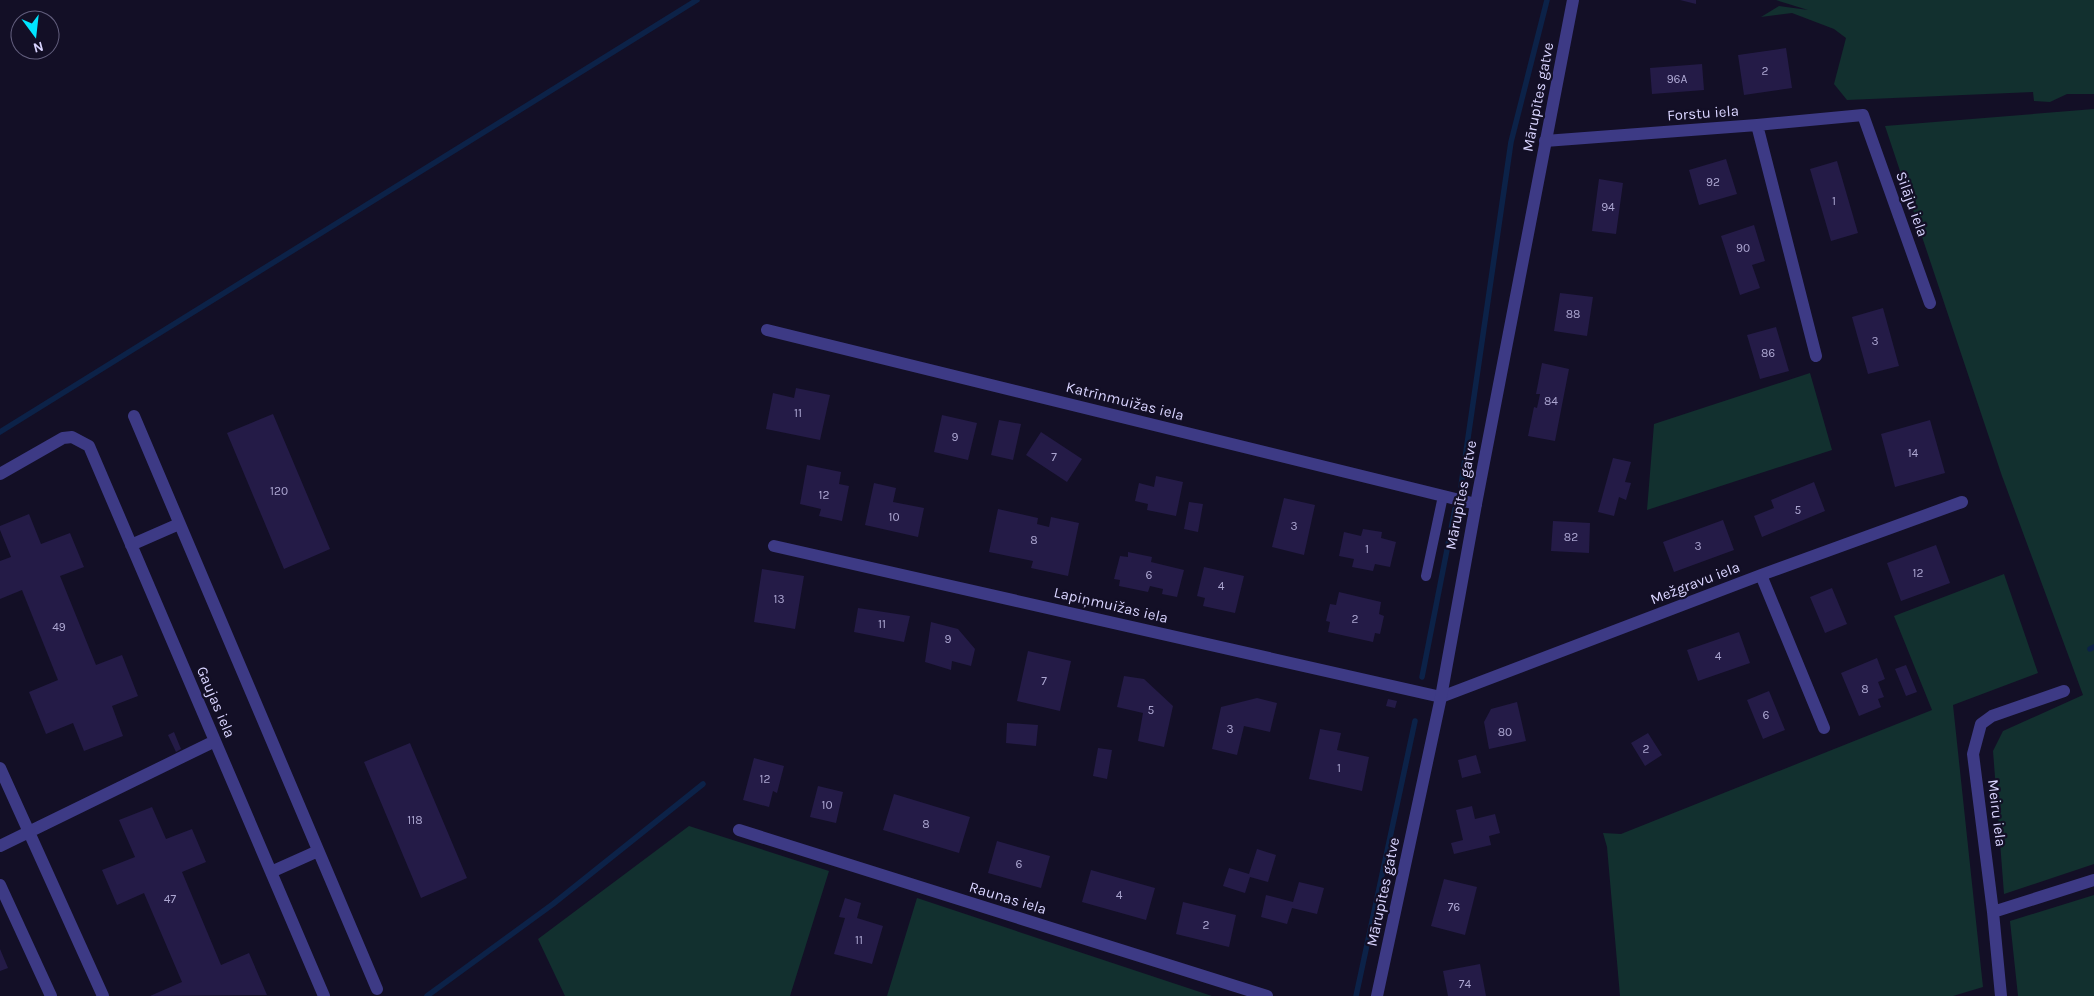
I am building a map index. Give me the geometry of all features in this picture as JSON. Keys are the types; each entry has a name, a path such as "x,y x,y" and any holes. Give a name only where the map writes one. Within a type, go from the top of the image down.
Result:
{"street":[{"name":"Mārupītes gatve","path":"1378,996 1441,697 1545,141 1574,0"},
{"name":"Forstu iela","path":"1545,141 1863,115"},
{"name":"Silāju iela","path":"1863,115 1930,303"},
{"path":"1757,125 1816,356"},
{"name":"Katrīnmuižas iela","path":"767,330 1476,504"},
{"path":"134,416 377,989"},
{"name":"Gaujas iela","path":"0,474 63,438 72,437 89,446 324,996"},
{"name":"Mežgravu iela","path":"1441,697 1761,575 1962,502"},
{"path":"131,545 179,524"},
{"name":"Lapiņmuižas iela","path":"774,546 1441,697"},
{"path":"1761,575 1824,728"},
{"name":"Meiru iela","path":"2001,996 1993,912 1972,754 1981,724 1992,716 2064,691"},
{"path":"0,846 215,741"},
{"path":"0,768 103,996"},
{"name":"Raunas iela","path":"739,830 1267,996"},
{"path":"271,872 318,851"},
{"path":"1993,912 2094,880"},
{"path":"0,885 51,996"}],"lane":[{"path":"1426,576 1443,496"}],"green space":[{"path":"1776,0 2094,0 2094,94 2067,94 2050,102 2034,101 2033,92 1847,100 1834,84 1846,38 1834,29 1792,13 1761,17 1779,6 1808,10"},
{"path":"2094,109 2094,864 2004,894 1993,751 2003,731 2083,695 2002,476 1885,126"},
{"path":"1810,373 1832,450 1647,510 1654,424"},
{"path":"2004,574 2038,673 1953,705 1983,987 1953,996 1620,996 1607,847 1603,833 1621,834 1932,710 1894,616"},
{"path":"689,826 829,871 790,996 565,996 538,939"},
{"path":"2094,895 2094,996 2018,996 2010,921"},
{"path":"917,898 1212,996 887,996"}],"building":[{"path":"1680,0 1696,0 1696,4"},
{"path":"1786,48 1792,88 1744,95 1738,55"},
{"path":"1702,64 1704,90 1652,94 1650,68"},
{"path":"1726,159 1737,194 1699,205 1689,170"},
{"path":"1837,161 1858,233 1831,241 1810,169"},
{"path":"1599,179 1623,183 1616,234 1592,231"},
{"path":"1754,225 1765,261 1752,265 1760,288 1740,295 1721,236"},
{"path":"1560,293 1593,297 1587,336 1554,331"},
{"path":"1883,308 1899,366 1868,374 1852,317"},
{"path":"1776,327 1789,371 1760,379 1747,335"},
{"path":"1542,363 1569,369 1555,441 1528,436 1534,407 1537,408 1540,394 1536,394"},
{"path":"796,388 830,395 820,440 766,429 773,393 794,398"},
{"path":"273,414 330,549 284,569 227,433"},
{"path":"942,415 977,423 968,460 934,452"},
{"path":"999,420 1021,424 1013,460 991,455"},
{"path":"1930,420 1945,473 1895,487 1881,434"},
{"path":"1041,432 1082,459 1067,482 1026,455"},
{"path":"1613,458 1631,462 1625,482 1631,483 1626,500 1619,497 1614,516 1598,512"},
{"path":"807,465 841,472 839,484 849,486 842,521 819,516 821,509 800,504"},
{"path":"1156,476 1183,482 1176,516 1147,510 1148,504 1135,501 1139,483 1154,487"},
{"path":"1814,482 1825,511 1762,537 1754,516 1774,508 1771,500"},
{"path":"874,483 896,488 893,502 924,508 918,537 865,525"},
{"path":"1284,498 1315,505 1304,555 1272,547"},
{"path":"1189,502 1203,504 1198,532 1184,529"},
{"path":"998,509 1038,518 1037,524 1049,527 1051,517 1079,523 1068,576 1031,568 1033,561 989,552"},
{"path":"29,514 41,544 70,533 84,567 60,576 96,665 122,655 138,696 112,706 123,736 84,751 73,723 46,734 29,692 58,680 22,590 0,599 0,561 11,557 0,526"},
{"path":"1723,520 1734,550 1674,572 1663,542"},
{"path":"1553,521 1590,523 1589,553 1551,551"},
{"path":"1363,529 1382,532 1381,538 1396,542 1390,567 1375,564 1373,571 1352,567 1354,559 1339,556 1344,532 1361,536"},
{"path":"1936,545 1950,583 1901,601 1887,563"},
{"path":"1128,552 1152,557 1151,562 1184,570 1177,597 1162,594 1163,589 1150,586 1148,592 1119,586 1120,580 1114,579 1120,556 1128,557"},
{"path":"1204,567 1244,576 1235,613 1203,606 1205,598 1197,596"},
{"path":"762,569 804,576 795,629 754,622"},
{"path":"1832,588 1847,624 1825,633 1810,597"},
{"path":"1339,592 1381,602 1379,614 1384,616 1380,634 1375,633 1373,642 1328,632 1330,622 1326,621 1330,604 1336,605"},
{"path":"858,608 910,616 904,642 854,632"},
{"path":"931,622 958,629 975,649 971,666 952,661 951,670 925,662"},
{"path":"1739,632 1750,663 1698,681 1687,650"},
{"path":"1028,651 1071,661 1060,711 1017,701"},
{"path":"1877,658 1885,679 1878,682 1884,697 1878,699 1881,707 1859,716 1841,673"},
{"path":"1906,665 1917,692 1906,696 1895,669"},
{"path":"1124,676 1144,679 1173,706 1164,747 1138,741 1143,713 1117,707"},
{"path":"1769,691 1785,730 1763,739 1747,700"},
{"path":"1257,698 1277,703 1270,732 1244,726 1237,755 1212,749 1221,707"},
{"path":"1388,699 1397,701 1395,708 1386,706"},
{"path":"1517,702 1526,741 1489,749 1484,722 1491,709"},
{"path":"1007,723 1038,725 1036,746 1006,743"},
{"path":"1320,729 1341,733 1337,750 1369,757 1362,791 1309,779"},
{"path":"174,732 181,749 176,752 168,735"},
{"path":"1648,733 1662,755 1645,766 1631,743"},
{"path":"410,743 467,878 421,898 364,762"},
{"path":"1098,748 1112,750 1107,779 1093,776"},
{"path":"1476,755 1481,773 1462,778 1458,760"},
{"path":"754,758 784,766 777,793 773,791 769,807 743,800"},
{"path":"818,786 843,792 836,823 810,817"},
{"path":"894,794 970,817 959,853 883,830"},
{"path":"1472,806 1475,819 1495,814 1500,833 1489,836 1491,845 1454,854 1451,843 1463,840 1456,810"},
{"path":"152,807 166,839 192,829 206,862 182,872 221,965 249,953 267,995 150,996 182,982 144,893 117,905 102,870 135,857 119,820"},
{"path":"997,841 1050,856 1041,888 988,873"},
{"path":"1257,849 1276,855 1268,882 1250,877 1245,893 1223,886 1229,868 1249,874"},
{"path":"1091,870 1155,888 1146,920 1082,902"},
{"path":"1444,879 1477,887 1465,935 1431,926"},
{"path":"1299,882 1324,888 1317,914 1292,908 1287,924 1261,917 1266,895 1293,902"},
{"path":"845,898 861,903 857,918 883,926 872,964 834,954 845,918 839,917"},
{"path":"1183,902 1236,915 1229,947 1176,934"},
{"path":"0,949 8,968 0,971"},
{"path":"1480,964 1486,996 1448,996 1443,971"}],"waterway":[{"path":"0,432 697,0"},
{"path":"1461,486 1511,142 1547,0"},
{"path":"1422,677 1455,509"},
{"path":"2090,649 2094,647"},
{"path":"1356,996 1415,721"},
{"path":"427,996 553,904 703,784"}]}
